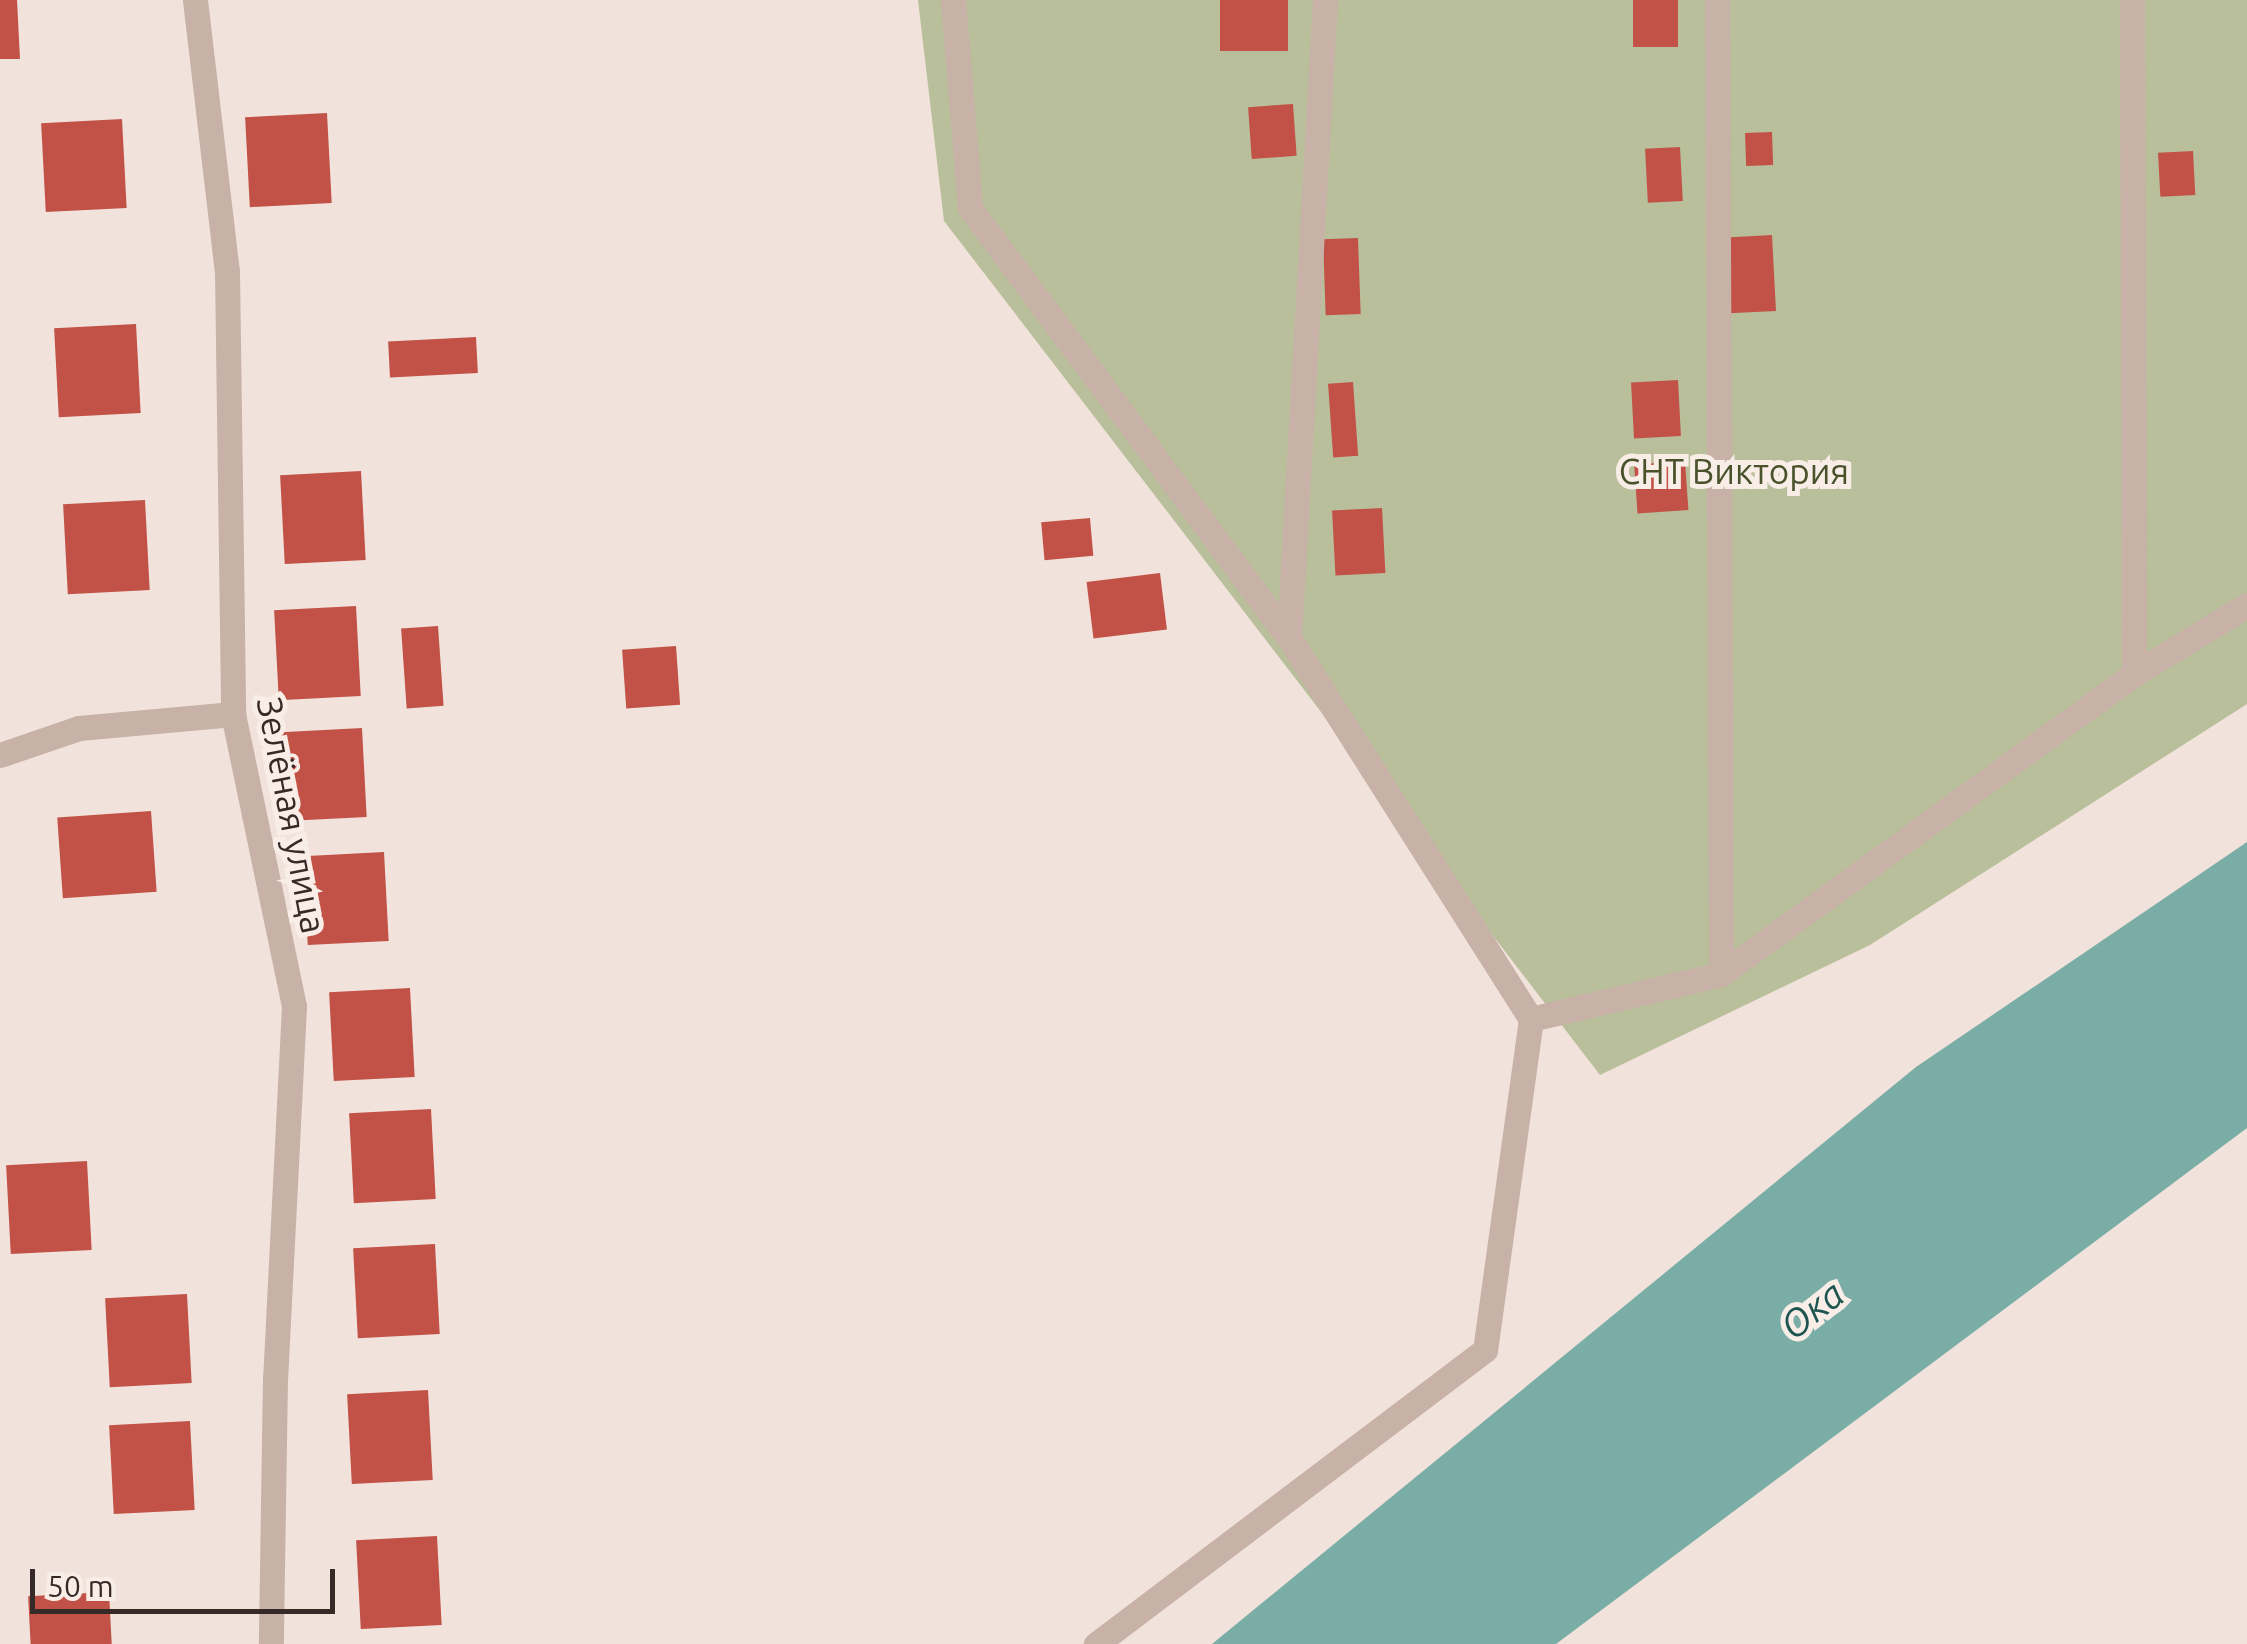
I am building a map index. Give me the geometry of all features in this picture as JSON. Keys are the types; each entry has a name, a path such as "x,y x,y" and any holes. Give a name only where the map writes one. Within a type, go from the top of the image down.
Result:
{"street":[{"name":"Зелёная улица","path":"196,0 228,270 232,714 294,1006 275,1378 271,1644"},
{"path":"953,0 970,208 1289,638 1531,1019 1485,1350 1096,1644"},
{"path":"1289,638 1325,0"},
{"path":"1717,0 1721,974"},
{"path":"2132,0 2134,674"},
{"path":"1531,1019 1721,974 2134,674 2247,605"},
{"path":"0,755 79,728 232,714"}],"green space":[{"name":"СНТ Виктория","path":"918,0 2247,0 2247,704 1870,945 1600,1075 944,221"}],"water":[{"name":"Ока","path":"2247,842 2247,1128 1556,1644 1212,1644 1916,1067"}],"building":[{"path":"0,0 17,0 20,59 0,59"},
{"path":"1220,0 1288,0 1288,51 1220,51"},
{"path":"1633,0 1678,0 1678,47 1633,47"},
{"path":"1293,104 1297,156 1252,159 1248,107"},
{"path":"327,113 332,203 250,207 245,117"},
{"path":"122,119 127,208 46,212 41,123"},
{"path":"1772,132 1773,165 1746,166 1745,133"},
{"path":"1680,147 1683,201 1648,203 1645,149"},
{"path":"2193,151 2195,195 2160,197 2158,153"},
{"path":"1772,235 1776,311 1729,313 1725,237"},
{"path":"1358,238 1361,314 1326,315 1323,239"},
{"path":"136,324 141,413 59,417 54,328"},
{"path":"476,337 478,373 390,378 388,342"},
{"path":"1678,380 1681,436 1634,438 1631,382"},
{"path":"1353,382 1358,456 1333,458 1328,384"},
{"path":"1685,461 1688,510 1638,513 1634,465"},
{"path":"361,471 366,560 285,564 280,475"},
{"path":"145,500 150,590 68,594 63,504"},
{"path":"1382,508 1385,573 1335,576 1332,511"},
{"path":"1090,518 1093,556 1044,560 1041,522"},
{"path":"1160,573 1167,630 1093,639 1087,582"},
{"path":"356,606 361,696 279,700 274,610"},
{"path":"438,626 444,706 407,708 401,629"},
{"path":"676,646 680,705 626,709 622,650"},
{"path":"362,728 367,817 286,821 281,732"},
{"path":"151,811 157,892 63,898 57,818"},
{"path":"384,852 389,941 308,945 303,856"},
{"path":"410,988 415,1077 334,1081 329,992"},
{"path":"431,1109 436,1199 354,1203 349,1113"},
{"path":"87,1161 92,1250 11,1254 6,1165"},
{"path":"435,1244 440,1334 358,1338 353,1248"},
{"path":"187,1294 192,1383 110,1387 105,1298"},
{"path":"428,1390 433,1480 352,1484 347,1394"},
{"path":"190,1421 195,1510 114,1514 109,1425"},
{"path":"437,1536 442,1625 361,1629 356,1540"},
{"path":"109,1592 112,1644 31,1644 28,1596"}]}
